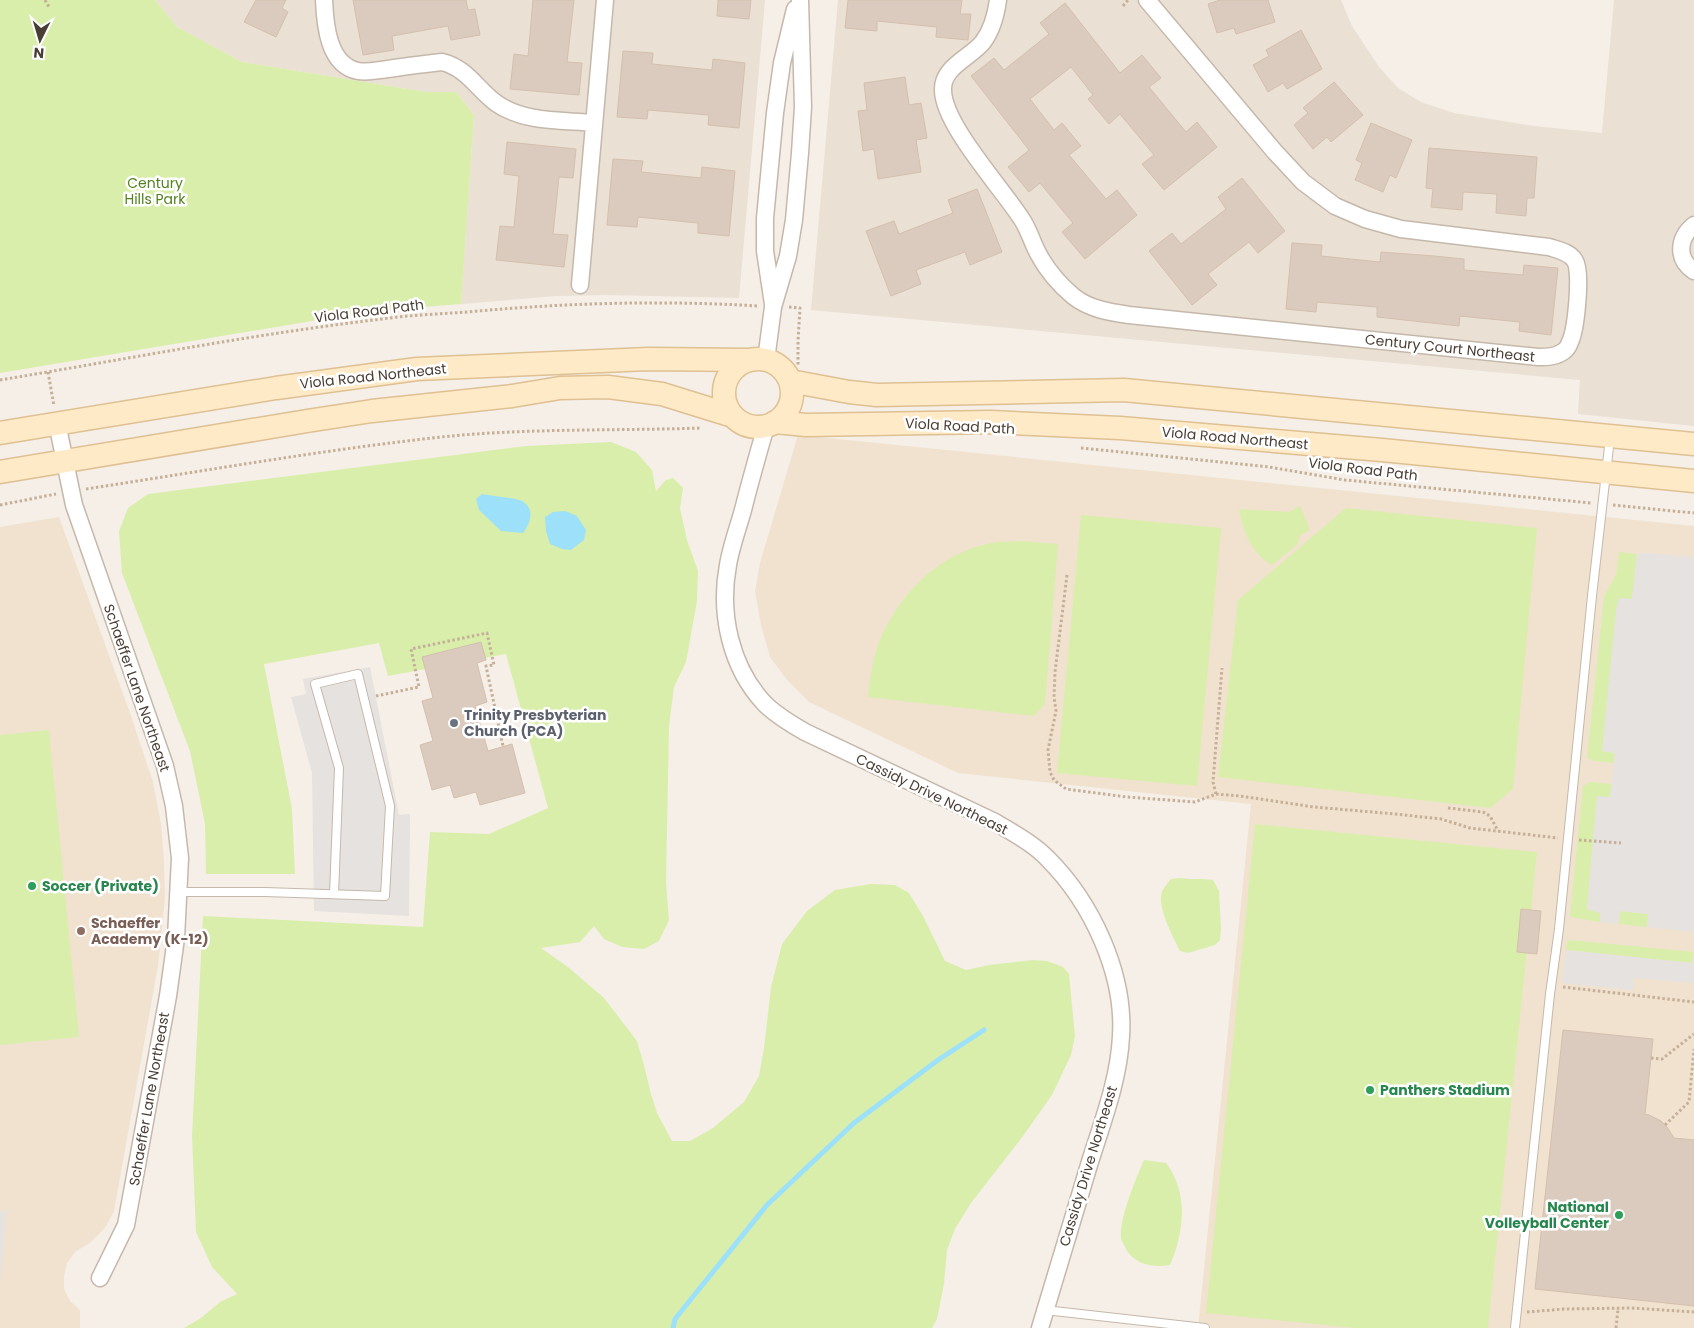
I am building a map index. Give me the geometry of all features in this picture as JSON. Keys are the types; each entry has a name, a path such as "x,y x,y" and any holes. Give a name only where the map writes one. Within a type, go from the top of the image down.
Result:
{"main road":[{"name":"Viola Road Northeast","path":"0,433 276,388 417,369 648,359 758,360"},
{"path":"0,472 316,419 512,396 560,388 608,387 662,394 733,416 747,425 756,427 770,424 783,416 788,409 792,400 790,380 785,372 778,365 758,360 741,363 728,377 725,386 724,396 726,405 733,416"},
{"path":"790,380 877,396 1124,390 1694,444"},
{"name":"Viola Road Northeast","path":"770,424 990,422 1120,428 1382,450 1694,481"}],"street":[{"path":"324,0 327,30 333,51 341,62 349,68 358,71 370,71 442,62 451,64 460,68 496,103 508,111 539,119 594,123"},
{"path":"580,285 605,0"},
{"path":"773,307 765,251 765,218 774,113 784,56 799,0"},
{"path":"758,360 788,256 794,220 803,107 799,0"},
{"name":"Century Court Northeast","path":"998,0 988,35 976,49 949,71 943,90 945,103 959,131 1021,218 1039,256 1064,287 1082,302 1106,312 1129,315 1538,357 1552,356 1563,352 1568,346 1573,331 1579,280 1576,263 1573,258 1561,251 1548,247 1415,231 1383,225 1335,206 1303,182 1275,152 1147,0"},
{"path":"1694,225 1686,231 1681,241 1681,253 1684,262 1694,271"},
{"name":"Schaeffer Lane Northeast","path":"57,423 74,505 165,766 174,806 180,858 180,892 168,996 126,1225 100,1278"},
{"name":"Cassidy Drive Northeast","path":"770,424 728,565 724,593 726,620 732,647 751,686 765,704 804,732 996,822 1048,858 1067,880 1097,926 1108,954 1116,982 1121,1011 1118,1065 1040,1328"}],"lane":[{"path":"1515,1328 1550,994 1559,929 1592,596 1611,435"},
{"path":"180,892 265,892 385,896 390,806 358,674 315,684 339,768 334,894"},
{"path":"1045,1310 1204,1328"}],"path":[{"path":"45,0 49,7"},
{"path":"1123,6 1128,0"},
{"name":"Viola Road Path","path":"0,380 229,340 383,318 535,306 638,302 706,302 744,305"},
{"path":"798,341 800,308"},
{"path":"48,372 57,423"},
{"path":"0,505 328,451 443,437 551,431 710,427"},
{"name":"Viola Road Path","path":"1076,447 1269,467 1345,480 1694,513"},
{"path":"1067,575 1055,672 1054,697 1056,711 1048,750 1050,772 1054,780 1066,788 1127,797 1195,802 1216,794 1240,796 1314,807 1441,819 1470,828 1498,832 1621,843"},
{"path":"365,698 419,687 411,648 487,632 494,665 486,666 503,746"},
{"path":"1216,794 1213,782 1222,668"},
{"path":"1448,808 1483,812 1490,816 1498,832"},
{"path":"1563,988 1694,1002"},
{"path":"1651,1058 1662,1059 1694,1034"},
{"path":"1665,1126 1688,1102 1692,1094 1694,1049"},
{"path":"1517,1311 1618,1308 1666,1309 1694,1312"},
{"path":"1616,1328 1618,1308"}],"shaded area":[{"path":"155,0 765,0 739,298 607,295 557,296 461,304 474,115 456,92 426,92 242,62 177,27"},
{"path":"838,0 1341,0 1352,26 1379,67 1398,88 1421,102 1454,113 1534,126 1602,133 1614,0 1694,0 1694,426 1578,414 1580,380 811,310"},
{"path":"798,435 1694,526 1694,1328 1198,1328 1251,804 958,773 809,702 787,680 770,657 761,625 755,591 760,563"},
{"name":"Schaeffer Academy (K-12)","path":"59,517 153,782 161,824 165,897 158,966 114,1211 105,1228 91,1242 75,1252 67,1263 64,1276 64,1289 70,1301 80,1310 80,1328 0,1328 0,527"},
{"path":"1647,553 1694,557 1694,932 1647,927 1648,914 1620,911 1619,924 1600,922 1600,913 1587,909 1597,796 1610,797 1615,753 1602,751 1616,610 1619,598 1632,599 1637,554"},
{"path":"370,667 399,815 410,814 409,916 314,911 312,773 291,697 306,694 303,679"},
{"path":"1566,950 1691,963 1694,957 1694,983 1634,978 1633,990 1562,983"},
{"path":"0,1211 7,1211 0,1286"}],"green space":[{"name":"Century Hills Park","path":"0,0 155,0 177,27 242,62 426,92 456,92 474,115 461,304 372,311 0,373"},
{"path":"611,442 636,452 652,470 656,491 666,480 673,478 683,488 680,508 687,540 698,571 697,601 686,662 674,687 669,726 666,883 669,920 659,941 644,949 622,947 604,939 594,926 580,942 541,948 568,967 604,998 637,1041 657,1113 672,1141 690,1141 713,1128 744,1102 759,1076 771,987 782,944 807,911 835,890 871,884 895,885 909,893 923,916 945,961 966,970 989,965 1033,960 1047,961 1063,967 1069,974 1075,1036 1071,1055 1052,1095 971,1203 955,1229 947,1250 944,1284 937,1319 932,1328 184,1328 201,1318 220,1302 237,1294 212,1267 196,1232 192,1136 203,916 423,927 430,832 489,834 548,808 506,654 388,676 379,643 264,664 292,809 295,874 206,874 205,824 190,751 122,573 119,531 128,508 148,494 526,446"},
{"path":"1300,506 1310,530 1300,535 1298,544 1272,565 1253,548 1243,525 1239,509 1289,512"},
{"path":"1346,508 1537,528 1513,789 1490,808 1218,777 1238,600"},
{"path":"1081,515 1221,528 1197,786 1057,773"},
{"path":"1021,541 1058,544 1045,704 1034,716 868,697 870,678 878,645 895,611 920,581 935,568 968,550 991,543"},
{"path":"1619,552 1637,554 1632,599 1602,751 1615,753 1614,763 1594,761 1587,758 1604,596 1616,575"},
{"name":"Soccer (Private)","path":"49,730 79,1037 0,1045 0,735"},
{"path":"1590,782 1612,784 1610,798 1597,797 1587,909 1601,913 1600,922 1570,917 1583,786"},
{"name":"Panthers Stadium","path":"1255,824 1537,852 1488,1328 1355,1328 1206,1313"},
{"path":"1171,879 1213,880 1219,891 1220,940 1215,945 1188,953 1180,951 1161,903 1161,894 1166,885"},
{"path":"1620,911 1648,914 1647,927 1619,924"},
{"path":"1570,940 1694,952 1692,963 1566,950 1567,942"},
{"path":"1144,1160 1166,1163 1178,1187 1182,1213 1181,1226 1179,1239 1170,1265 1145,1264 1134,1259 1121,1239 1125,1210"}],"water":[{"path":"482,494 519,500 526,504 529,508 530,517 523,533 501,531 479,510 476,499"},
{"path":"565,511 577,516 586,530 584,540 571,550 562,549 550,544 546,531 545,517 553,512"}],"building":[{"path":"256,0 286,0 282,8 288,12 276,37 244,22"},
{"path":"353,0 466,0 468,10 475,9 480,35 451,40 448,26 392,36 394,50 363,55"},
{"path":"533,0 574,0 567,62 582,63 579,95 510,89 514,54 528,56"},
{"path":"718,0 751,0 749,19 717,16"},
{"path":"848,0 962,0 960,14 971,14 968,40 936,37 937,27 877,21 877,31 845,28"},
{"path":"1220,0 1268,0 1275,22 1236,34 1234,28 1217,33 1208,4"},
{"path":"1065,3 1120,73 1142,55 1161,78 1149,87 1186,132 1197,122 1217,147 1164,190 1142,164 1154,155 1120,114 1109,124 1088,99 1093,95 1071,67 1030,99 1054,130 1062,123 1081,146 1069,155 1106,199 1117,190 1137,215 1085,259 1062,232 1073,223 1040,183 1029,192 1008,167 1029,150 971,76 994,58 1004,70 1049,34 1040,23"},
{"path":"1301,30 1322,69 1287,89 1283,83 1268,92 1253,65 1269,56 1266,50"},
{"path":"623,51 653,53 652,64 712,70 713,59 745,63 739,128 708,125 709,115 648,110 647,119 617,117"},
{"path":"905,77 909,105 921,103 927,138 916,140 921,172 878,179 874,149 863,151 858,111 867,110 864,83"},
{"path":"1334,82 1363,115 1331,142 1327,137 1313,149 1294,125 1308,113 1303,108"},
{"path":"1371,123 1412,140 1396,178 1390,175 1383,192 1355,180 1362,163 1356,160"},
{"path":"507,142 576,149 573,178 559,177 553,234 568,235 564,267 496,260 500,226 514,227 519,176 504,174"},
{"path":"1429,148 1537,157 1534,198 1527,198 1526,216 1496,213 1497,194 1463,192 1462,210 1431,207 1433,189 1426,188"},
{"path":"613,159 643,161 641,172 701,178 702,167 735,171 729,236 698,233 698,223 638,217 637,227 607,225"},
{"path":"1242,178 1285,231 1258,253 1249,242 1208,274 1217,285 1192,305 1149,251 1172,233 1181,244 1226,209 1218,197"},
{"path":"977,189 1002,252 970,265 965,252 916,270 921,284 891,296 866,231 894,221 899,234 953,213 948,200"},
{"path":"1292,243 1322,245 1321,256 1380,262 1381,252 1464,259 1464,270 1523,275 1524,265 1558,268 1551,335 1519,331 1520,322 1460,316 1459,326 1377,317 1377,307 1317,302 1316,312 1286,309"},
{"name":"Trinity Presbyterian Church (PCA)","path":"481,642 486,660 477,663 487,702 475,706 488,751 512,744 525,793 480,805 476,792 454,798 450,785 432,790 420,745 433,741 422,701 433,698 422,657"},
{"path":"1521,909 1541,911 1537,954 1517,952"},
{"name":"National Volleyball Center","path":"1563,1030 1653,1039 1645,1114 1661,1121 1674,1138 1694,1140 1694,1306 1535,1289"}],"waterway":[{"path":"673,1328 675,1319 767,1205 854,1123 938,1060 984,1030"}],"place":[{"name":"Trinity Presbyterian Church (PCA)","path":"454,723"},
{"name":"Soccer (Private)","path":"32,886"},
{"name":"Schaeffer Academy (K-12)","path":"81,931"},
{"name":"Panthers Stadium","path":"1370,1090"},
{"name":"National Volleyball Center","path":"1619,1215"}]}
